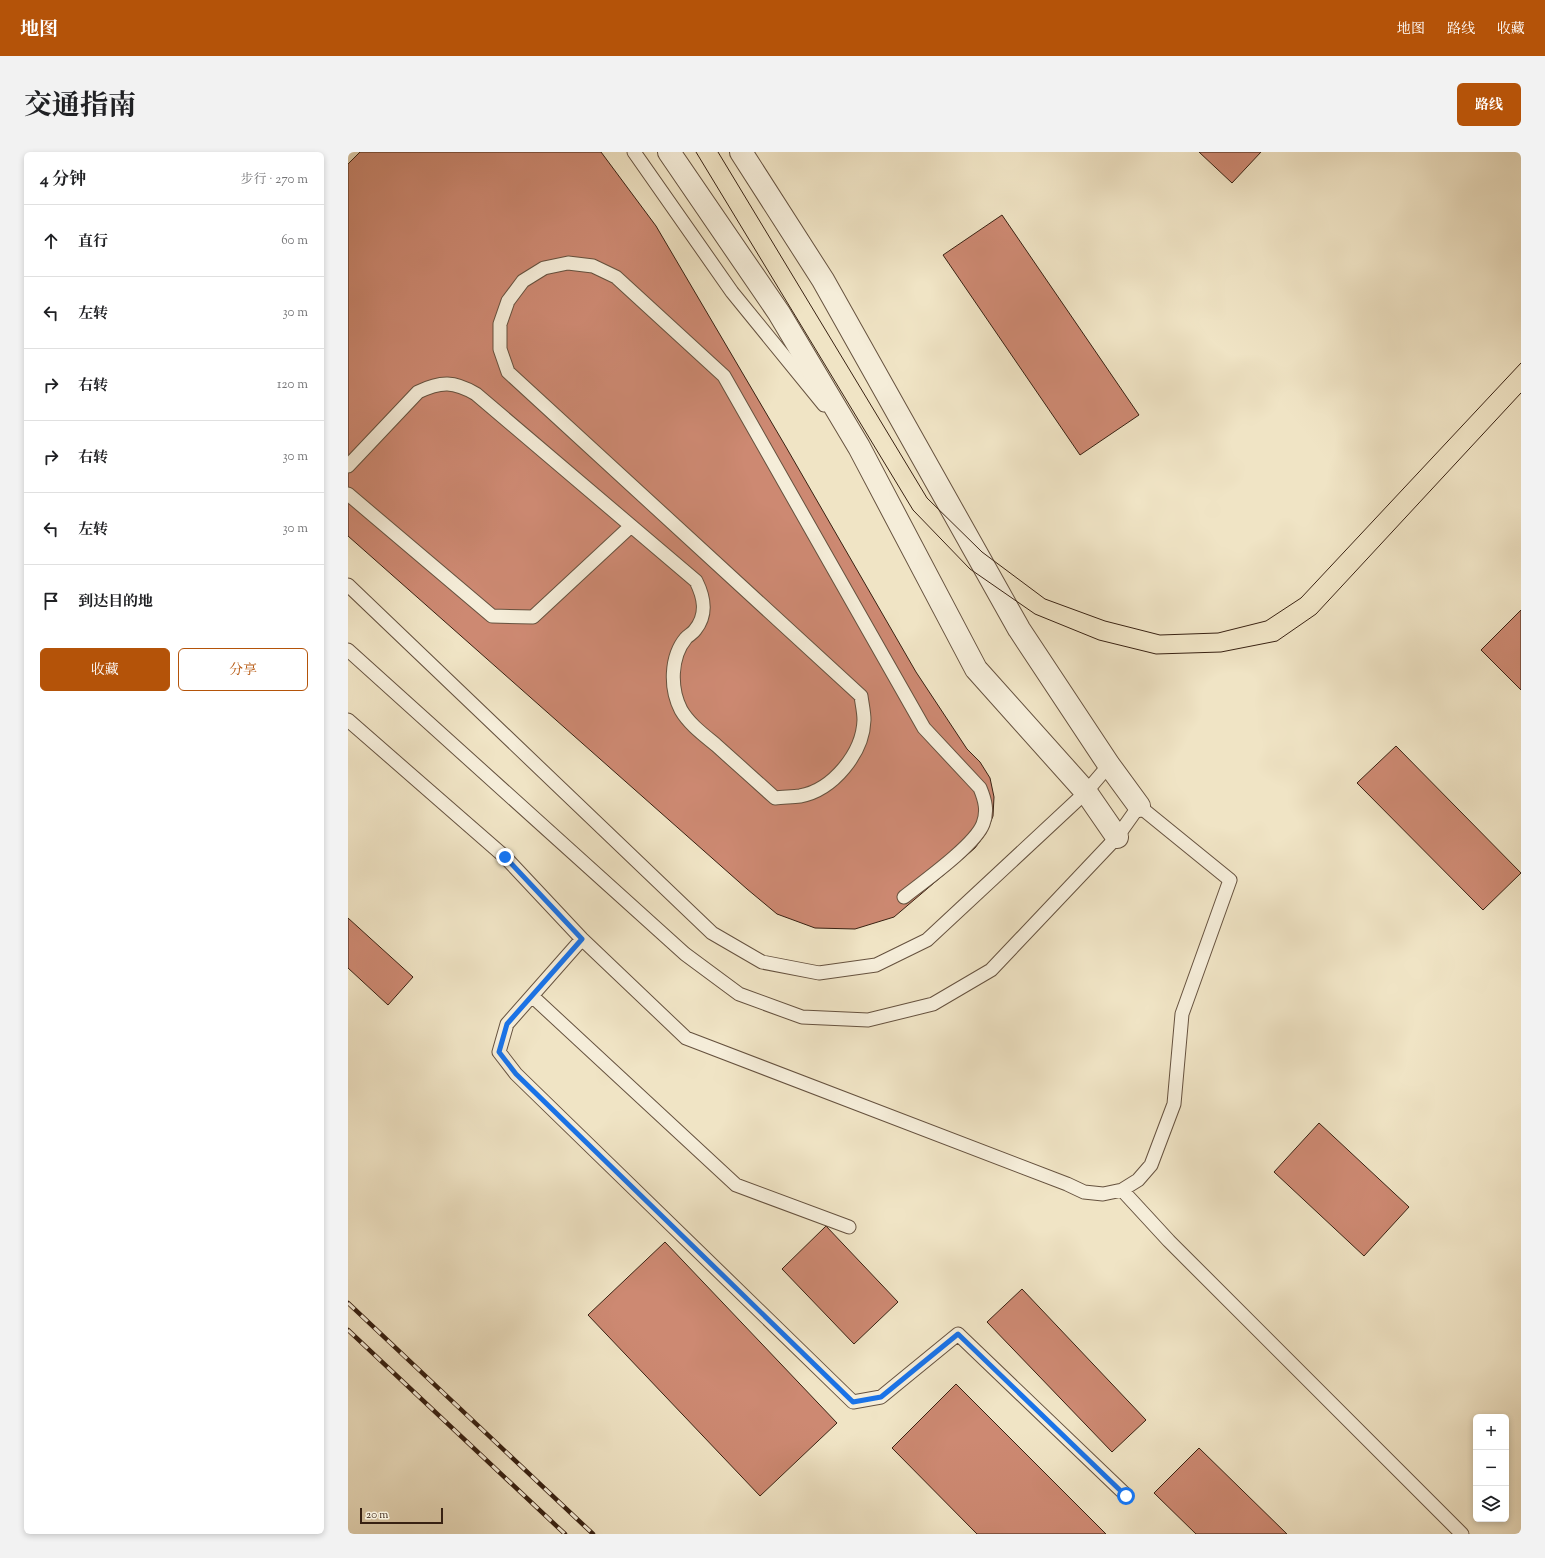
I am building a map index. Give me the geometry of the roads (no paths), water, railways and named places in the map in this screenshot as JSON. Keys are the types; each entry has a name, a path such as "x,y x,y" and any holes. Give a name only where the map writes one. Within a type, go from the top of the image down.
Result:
{"street":[{"path":"669,152 779,313 858,447 976,669 1086,792 1117,837"},
{"path":"741,152 823,280 1019,629 1109,765 1139,806"}],"lane":[{"path":"634,152 732,292 858,447"},
{"path":"348,466 418,392 432,385 448,383 463,386 476,394 696,581 702,593 704,606 702,619 695,630 686,638 677,655 673,674 675,693 682,711 694,726 775,798 801,796 825,785 845,769 858,747 864,721 861,696 508,372 500,349 500,324 508,301 523,281 544,268 568,263 593,266 616,277 724,376 924,728 980,788 985,800 986,813 983,825 976,836 959,852 904,897"},
{"path":"348,494 492,616 533,617 631,526"},
{"path":"348,585 712,933 762,962 819,973 876,965 927,940 1086,792 1109,765"},
{"path":"348,650 685,954 739,994 802,1017 868,1020 933,1004 991,970 1117,837 1139,806 1230,880 1182,1014 1174,1104 1151,1165 1138,1180 1122,1190 1103,1194 1084,1192 1059,1181 686,1038 582,939 505,857 348,720"},
{"path":"582,939 507,1024 499,1052 516,1074 853,1402 881,1397 958,1334 1126,1496"},
{"path":"532,996 736,1185 849,1227"},
{"path":"1122,1190 1175,1247 1462,1534"}],"tram line":[{"path":"696,152 913,510 970,569 1035,614 1099,640 1156,654 1221,652 1277,641 1316,614 1521,393"},
{"path":"718,152 927,498 982,552 1045,599 1105,621 1160,635 1218,633 1266,621 1301,598 1521,363"}],"railway":[{"path":"348,1303 593,1534"},
{"path":"348,1330 565,1534"}]}
